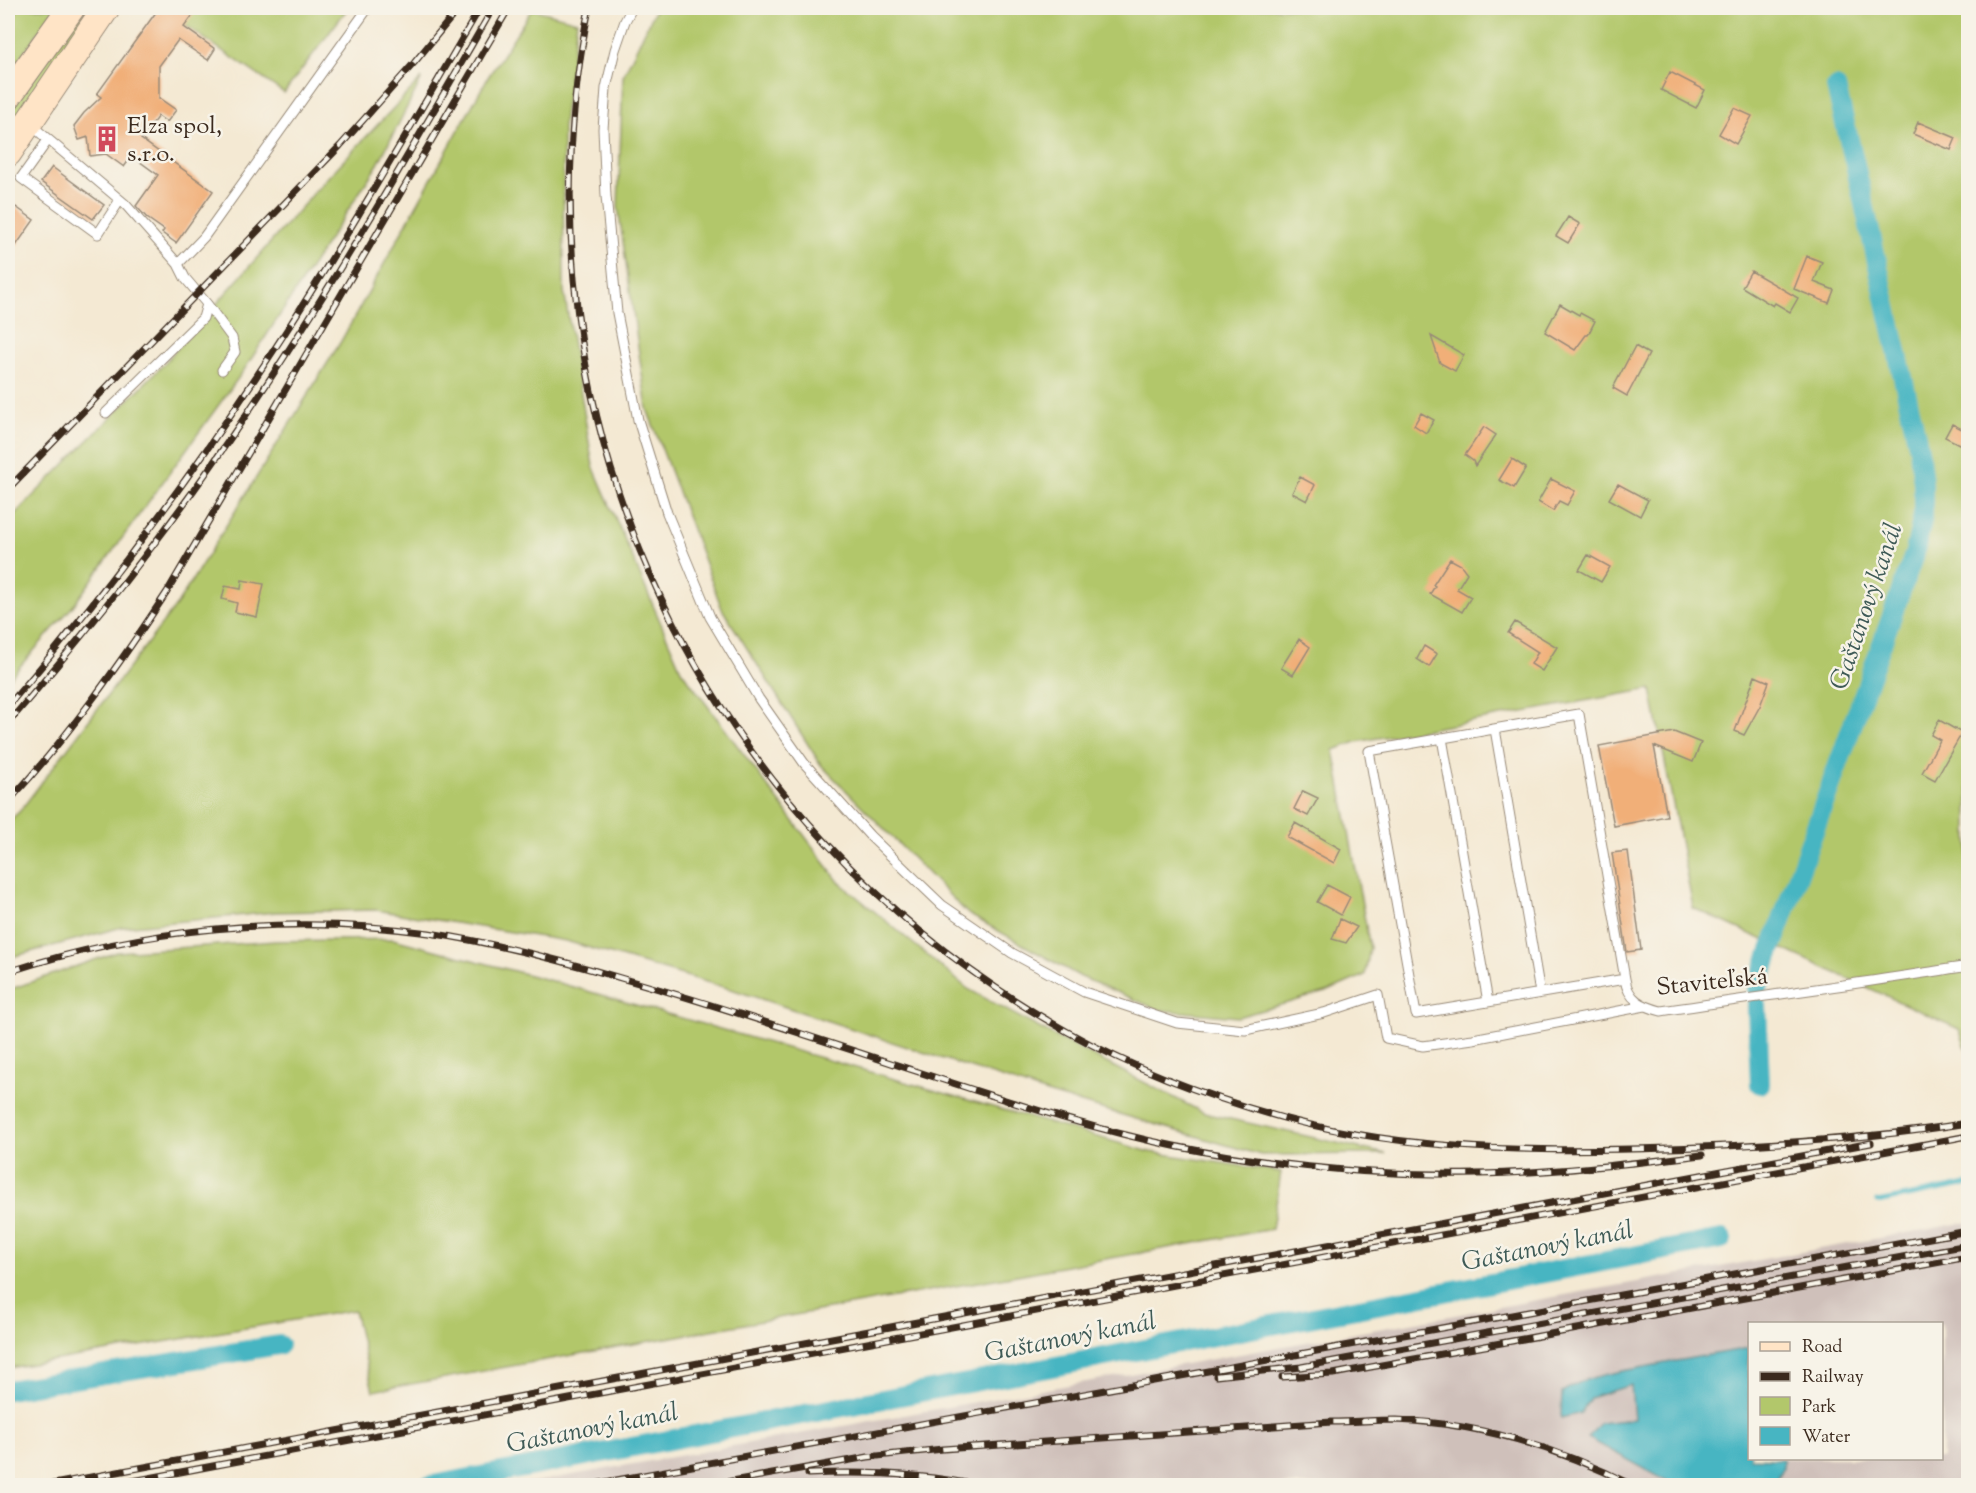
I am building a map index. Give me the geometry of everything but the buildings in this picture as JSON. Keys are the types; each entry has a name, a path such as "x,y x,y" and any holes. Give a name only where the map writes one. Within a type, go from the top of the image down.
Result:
{"main road":[{"path":"8,96 70,8"},
{"path":"8,153 38,132 106,8"}],"lane":[{"path":"178,264 204,237 368,8"},
{"path":"632,8 615,50 606,88 603,129 606,196 617,313 638,420 667,513 710,617 759,699 804,764 870,836 942,905 1012,953 1084,992 1177,1023 1245,1030 1324,1013 1378,995 1386,1038 1422,1046 1473,1039 1645,1006"},
{"path":"120,200 98,234 21,178 38,132 120,200 178,264 184,278 207,304 231,338 235,352 222,370"},
{"path":"106,413 203,318 207,304"},
{"name":"Staviteľská","path":"1495,729 1579,714 1627,990 1645,1006 1661,1011 1860,984 1968,966"},
{"path":"1540,993 1495,729 1369,751 1416,1014 1625,979"},
{"path":"1442,738 1488,1002"}],"shaded area":[{"path":"1968,1222 1968,1485 518,1485"}],"green space":[{"path":"19,8 56,8 8,75 8,23"},
{"path":"83,8 94,8 8,133 8,113"},
{"path":"160,8 348,8 284,93"},
{"path":"656,8 1968,8 1968,1053 1959,1029 1693,908 1651,689 1356,742 1334,750 1370,948 1365,975 1326,992 1238,1017 1159,1010 1081,977 968,914 821,765 722,609 647,409 618,207 623,76"},
{"path":"532,9 577,21 563,124 564,291 593,466 681,670 839,882 968,989 1204,1113 1386,1154 1261,1155 1050,1094 737,991 566,941 376,910 276,912 122,927 8,958 8,822 20,811 178,603 340,343 487,79"},
{"path":"422,78 378,164 244,370 73,606 8,680 8,521 161,367 328,177"},
{"path":"393,939 552,981 1150,1152 1281,1172 1272,1229 373,1391 354,1310 8,1368 8,990 117,952 276,941"}],"water":[{"path":"1748,1348 1748,1460 1783,1460 1783,1468 1774,1485 1674,1485 1588,1438 1600,1423 1634,1419 1631,1385 1590,1398 1581,1413 1561,1418 1562,1392 1584,1381 1623,1371"}],"waterway":[{"name":"Gaštanový kanál","path":"1757,989 1915,552 1923,516 1923,483 1919,449 1836,87"},
{"name":"Gaštanový kanál","path":"1757,1006 1760,1084"},
{"path":"1877,1202 1968,1184"},
{"name":"Gaštanový kanál","path":"428,1486 1722,1239"},
{"name":"Gaštanový kanál","path":"8,1390 279,1345"}],"tram line":[{"path":"8,13 11,8"}],"railway":[{"path":"8,489 340,146 414,63 459,8"},
{"path":"8,706 105,587 167,506 226,422 342,242 480,8"},
{"path":"8,723 132,573 219,455 342,264 493,8"},
{"path":"8,802 92,700 167,592 509,8"},
{"path":"589,8 571,161 578,313 608,459 661,598 735,727 828,844 940,947 1068,1032 1120,1059 1230,1102 1334,1130 1429,1144 1573,1150 1745,1145 1819,1140 1968,1123"},
{"path":"8,972 59,957 163,935 270,925 376,927 454,937 552,959 663,990 991,1096 1112,1132 1211,1153 1324,1168 1438,1174 1561,1170 1702,1155"},
{"path":"106,1486 1968,1136"},
{"path":"43,1486 1871,1143"},
{"path":"584,1486 1968,1231"},
{"path":"1216,1376 1301,1367 1968,1245"},
{"path":"1282,1377 1333,1374 1968,1257"},
{"path":"721,1483 868,1457 943,1449 1332,1422 1396,1420 1458,1426 1519,1440 1577,1460 1634,1486"},
{"path":"808,1474 895,1474 982,1486"},
{"path":"703,1486 727,1482"}],"place":[{"name":"Elza spol, s.r.o.","path":"107,139"}]}
